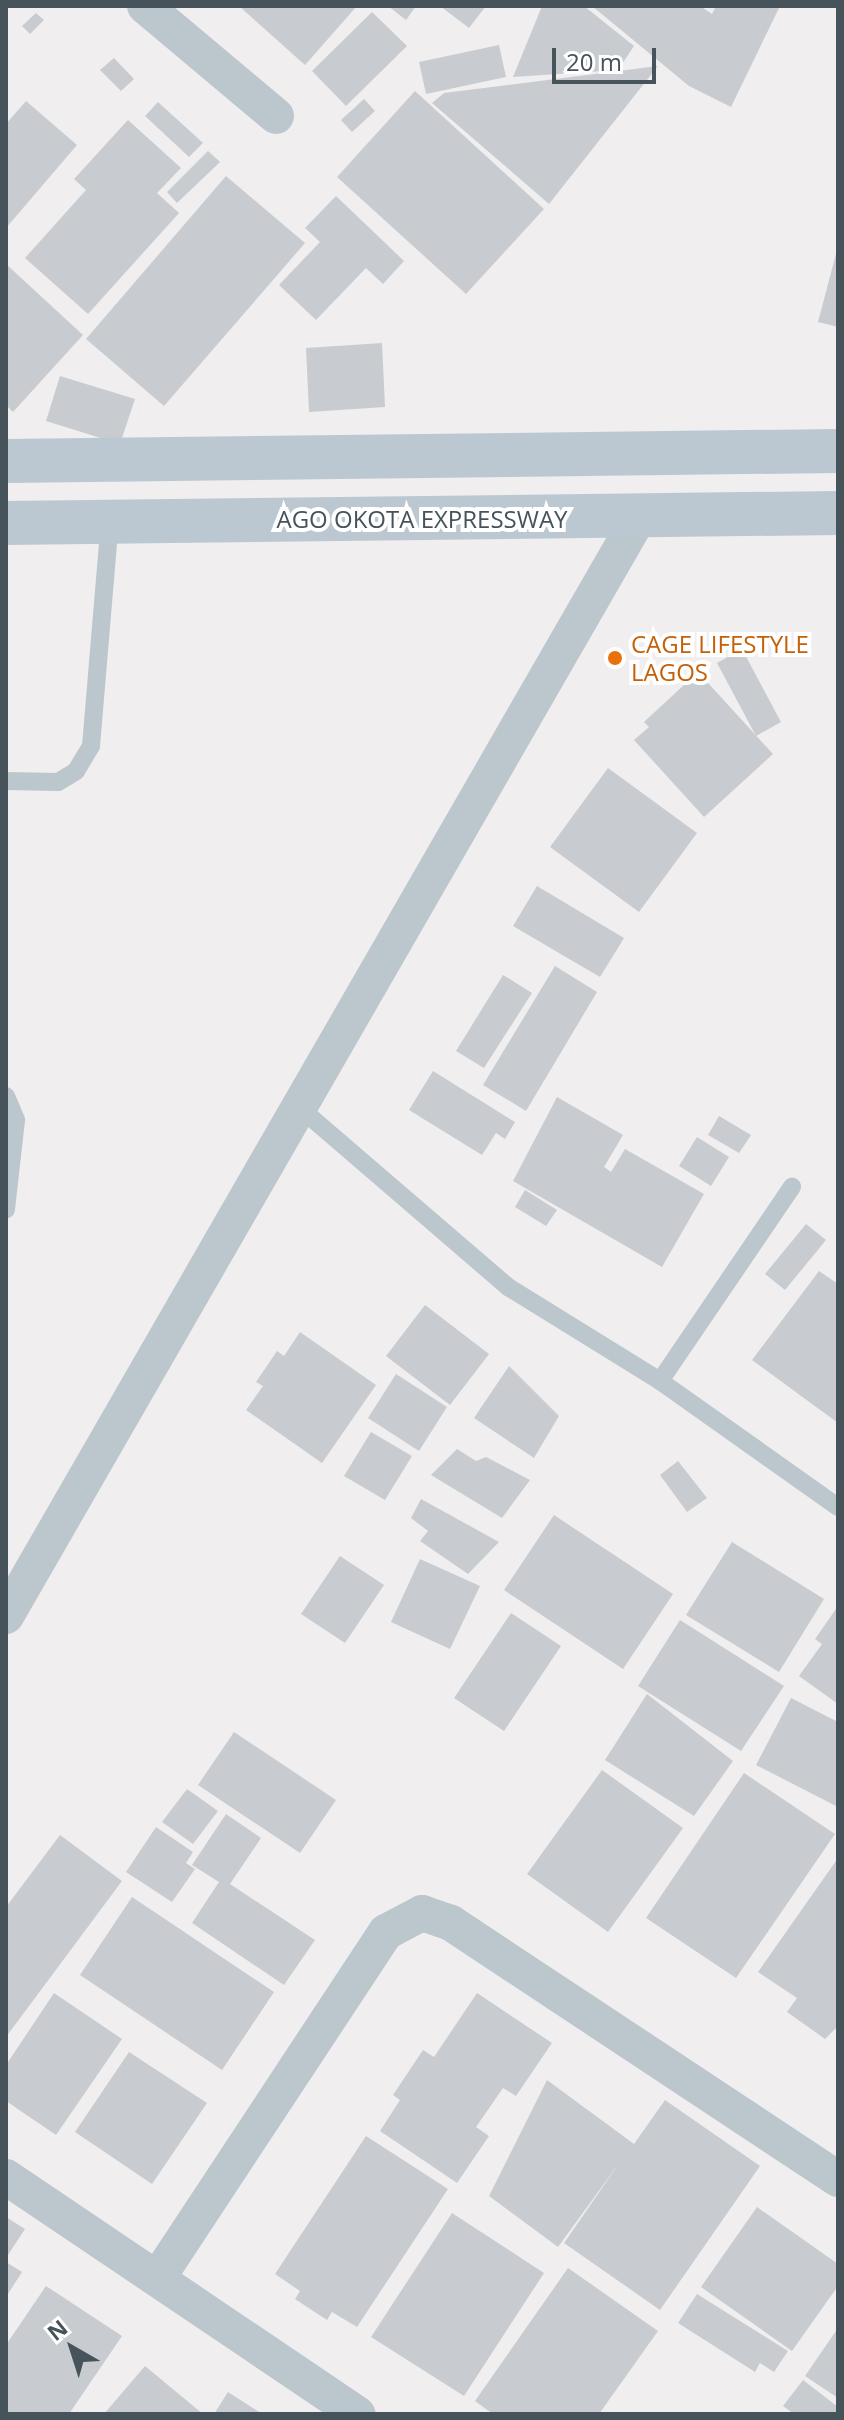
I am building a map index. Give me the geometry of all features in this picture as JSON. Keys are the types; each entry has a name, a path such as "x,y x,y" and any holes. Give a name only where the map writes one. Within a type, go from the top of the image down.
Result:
{"main road":[{"path":"6,461 838,451"},
{"name":"AGO OKOTA EXPRESSWAY","path":"6,523 838,513"}],"street":[{"path":"145,6 276,116"},
{"path":"6,1616 639,517"},
{"path":"159,2276 386,1932 422,1913 451,1923 838,2179"},
{"path":"6,2177 159,2276 357,2414"}],"lane":[{"path":"6,781 58,782 76,771 91,746 110,522"},
{"path":"6,1096 16,1120 6,1209"},
{"path":"300,1108 508,1287 660,1381 838,1507"},
{"path":"660,1381 792,1187"}],"building":[{"path":"239,6 357,6 305,65"},
{"path":"388,6 416,6 406,20"},
{"path":"440,6 486,6 469,28"},
{"path":"542,6 584,6 634,46 618,70 513,77"},
{"path":"592,6 700,6 712,14 716,6 780,6 731,107 689,86"},
{"path":"372,12 407,46 346,106 312,71"},
{"path":"36,13 44,20 30,34 22,26"},
{"path":"499,45 506,77 426,94 419,62"},
{"path":"114,58 134,79 121,91 100,70"},
{"path":"658,66 549,204 432,103 444,93"},
{"path":"415,91 544,209 466,294 337,177"},
{"path":"364,99 375,111 352,132 341,120"},
{"path":"26,101 77,145 6,228 6,124"},
{"path":"158,102 203,143 189,157 145,116"},
{"path":"128,120 181,168 157,193 179,213 88,314 25,258 86,190 74,179"},
{"path":"208,151 220,162 177,203 167,192"},
{"path":"226,176 305,243 164,406 86,339"},
{"path":"336,196 404,261 383,284 366,268 316,320 279,285 320,242 305,228"},
{"path":"838,251 838,327 818,322"},
{"path":"6,264 83,335 13,412 6,405"},
{"path":"382,343 385,407 309,412 306,348"},
{"path":"60,376 135,399 120,444 46,421"},
{"path":"742,649 781,722 756,736 717,663"},
{"path":"698,672 773,754 704,817 634,740 649,727 644,722"},
{"path":"608,768 697,833 639,912 550,847"},
{"path":"537,886 624,938 600,977 513,926"},
{"path":"555,966 597,992 526,1111 483,1085"},
{"path":"503,975 532,993 484,1068 456,1051"},
{"path":"433,1071 515,1122 505,1139 496,1133 482,1155 409,1110"},
{"path":"557,1097 623,1135 604,1167 611,1172 625,1149 704,1194 662,1267 513,1181"},
{"path":"719,1116 751,1135 739,1153 708,1135"},
{"path":"697,1137 729,1157 711,1186 679,1166"},
{"path":"525,1190 557,1210 546,1226 515,1207"},
{"path":"806,1224 826,1240 785,1290 765,1274"},
{"path":"819,1271 838,1284 838,1423 752,1360"},
{"path":"425,1305 489,1354 450,1405 386,1356"},
{"path":"300,1332 376,1385 322,1463 246,1410 263,1386 256,1382 277,1351 284,1356"},
{"path":"509,1366 559,1416 534,1458 474,1418"},
{"path":"396,1374 447,1407 419,1451 368,1418"},
{"path":"371,1432 412,1456 385,1500 344,1476"},
{"path":"457,1449 476,1461 486,1457 530,1480 502,1518 431,1475"},
{"path":"678,1461 707,1498 687,1512 660,1475"},
{"path":"421,1499 499,1542 468,1574 420,1541 428,1531 411,1518"},
{"path":"554,1515 673,1594 623,1669 504,1590"},
{"path":"732,1542 824,1599 779,1672 686,1615"},
{"path":"340,1556 384,1585 345,1643 301,1614"},
{"path":"420,1559 480,1586 450,1649 391,1622"},
{"path":"838,1606 838,1704 799,1676 822,1644 815,1639"},
{"path":"511,1613 561,1646 504,1731 454,1698"},
{"path":"680,1620 784,1686 741,1751 638,1686"},
{"path":"647,1694 733,1761 694,1816 605,1760"},
{"path":"791,1698 838,1722 838,1807 756,1765"},
{"path":"234,1732 336,1800 300,1853 198,1785"},
{"path":"602,1770 683,1828 608,1932 527,1874"},
{"path":"744,1773 835,1834 736,1978 646,1918"},
{"path":"187,1789 218,1811 193,1844 162,1822"},
{"path":"226,1814 261,1838 230,1884 315,1940 284,1985 192,1923 219,1882 192,1865"},
{"path":"156,1827 193,1852 186,1863 195,1869 172,1902 126,1872"},
{"path":"60,1835 122,1881 6,2037 6,1907"},
{"path":"838,1858 838,2026 825,2039 787,2012 797,1998 758,1972"},
{"path":"132,1897 274,1992 222,2070 80,1975"},
{"path":"54,1993 122,2039 56,2135 6,2101 6,2065"},
{"path":"477,1993 552,2043 516,2096 503,2088 476,2127 489,2136 457,2183 380,2131 400,2100 393,2095 423,2050 434,2057"},
{"path":"129,2052 207,2103 152,2184 75,2132"},
{"path":"547,2080 634,2144 665,2100 760,2166 660,2310 564,2243 620,2162 558,2247 489,2196"},
{"path":"366,2136 448,2189 357,2327 332,2312 327,2320 295,2299 300,2291 275,2274"},
{"path":"757,2207 838,2264 838,2286 792,2351 701,2287"},
{"path":"452,2213 544,2273 464,2396 371,2337"},
{"path":"6,2217 25,2229 6,2258"},
{"path":"6,2262 22,2272 6,2297"},
{"path":"568,2268 658,2331 599,2414 493,2414 475,2401"},
{"path":"46,2286 122,2336 69,2414 6,2414 6,2345"},
{"path":"697,2294 788,2351 774,2372 760,2363 755,2372 678,2323"},
{"path":"838,2328 838,2398 805,2376"},
{"path":"145,2366 203,2414 104,2414"},
{"path":"803,2380 838,2407 838,2414 794,2414 783,2406"},
{"path":"228,2392 262,2414 214,2414"}],"place":[{"name":"CAGE LIFESTYLE LAGOS","path":"615,658"}]}
